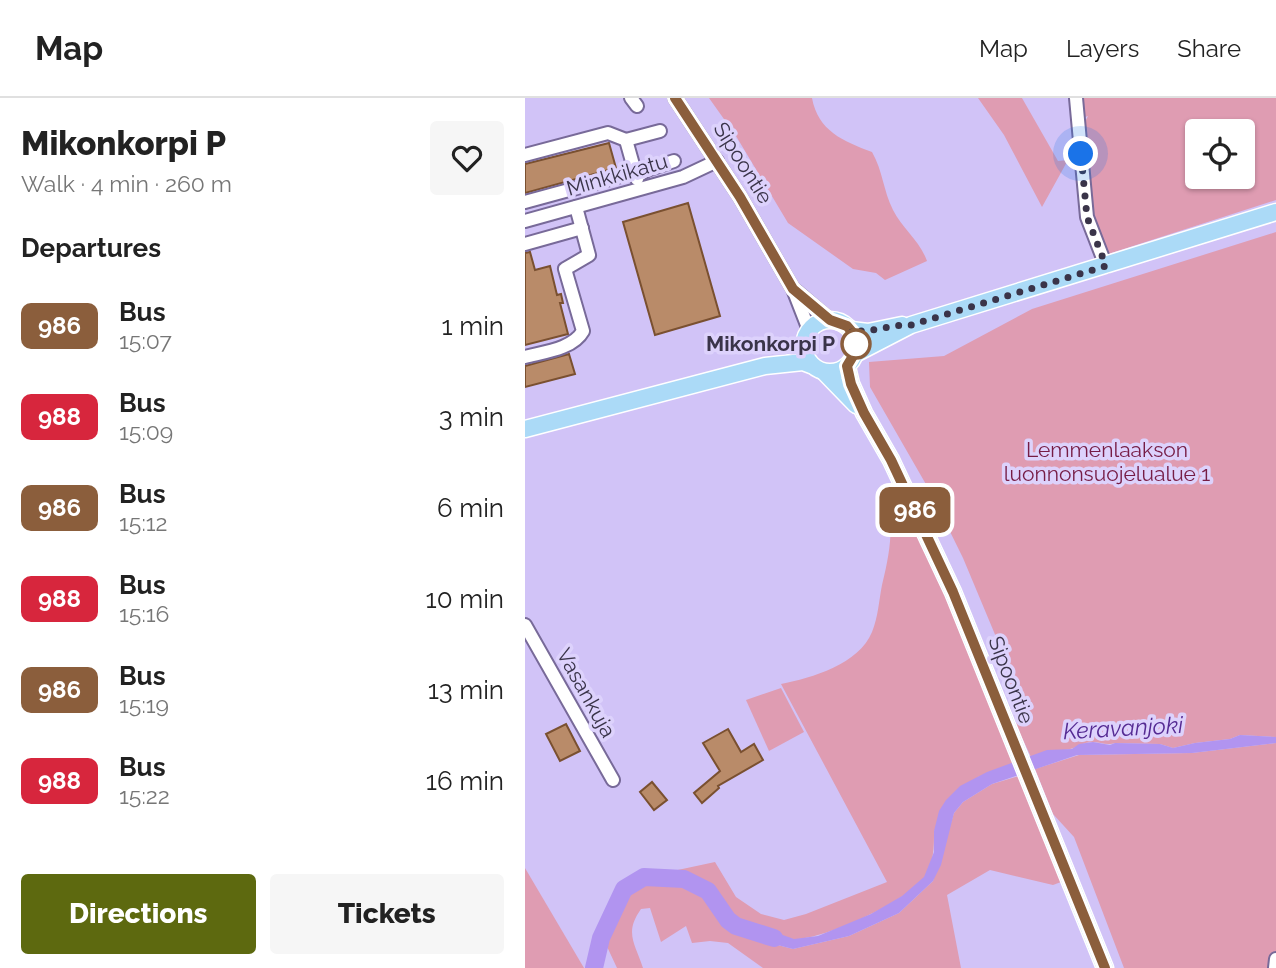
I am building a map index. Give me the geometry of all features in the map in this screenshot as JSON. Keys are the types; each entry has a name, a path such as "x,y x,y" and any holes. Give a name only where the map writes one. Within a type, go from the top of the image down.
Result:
{"main road":[{"path":"525,429 765,366 803,362 818,368 839,371 851,360 911,325 1276,212"},
{"path":"765,366 806,336 821,321 830,320 839,321 851,330 856,341 851,360"},
{"path":"851,330 867,332 911,325"},
{"path":"806,336 804,351 818,368"},
{"name":"Sipoontie","path":"851,360 851,384 891,460 953,592 1105,968"},
{"name":"Sipoontie","path":"818,368 864,413"}],"street":[{"name":"Sipoontie","path":"675,98 717,161 793,289 806,336"},
{"path":"1076,98 1087,217 1106,266"},
{"path":"525,155 608,133 626,140 660,131"},
{"path":"626,140 637,179"},
{"path":"527,221 525,202 637,179 647,170 674,161"},
{"name":"Minkkikatu","path":"527,221 576,207 637,179 683,177 717,161"},
{"path":"525,357 568,345 578,340 583,331 565,269 589,255 576,207"},
{"path":"525,244 582,228"},
{"name":"Sipoontie","path":"793,289 830,320"},
{"name":"Vasankuja","path":"525,625 613,780"},
{"path":"1275,968 1276,958"}],"green space":[{"path":"709,98 812,98 826,127 851,144 872,152 893,210 927,261 885,280 876,273 853,269 788,223 736,136"},
{"path":"978,98 1022,98 1058,161 1068,160 1042,207 1004,135"},
{"path":"1081,98 1276,98 1276,200 1102,256 1093,236 1079,133 1088,116 1083,118"},
{"name":"Lemmenlaakson luonnonsuojelualue 1","path":"1276,232 1276,737 1240,735 1173,748 1160,744 1089,742 1031,757 1017,727 1004,656 963,558 931,493 870,387 869,362 944,356 1032,309"},
{"path":"889,505 913,517 1010,736 1002,738 1014,763 978,777 934,831 932,861 924,878 883,908 843,927 806,938 793,939 763,928 736,924 709,890 685,877 659,874 715,862 736,897 761,914 784,920 887,882 781,684 833,668 857,653 866,643 876,621 888,555 891,526"},
{"path":"781,688 804,732 769,751 746,700"},
{"path":"1276,743 1276,968 1124,968 1074,837 1053,814 1035,769 1079,755 1192,753"},
{"path":"1019,776 1061,882 1053,885 990,870 947,895 961,968 763,968 728,943 692,943 686,926 661,942 650,908 641,909 632,932 643,968 617,968 603,938 626,891 644,879 684,882 706,893 726,920 750,938 793,949 849,936 899,913 933,881 954,813 963,802 992,784"},
{"path":"525,868 584,968 525,968"}],"shaded area":[{"path":"1240,735 1276,737 1276,743 1192,753 1077,755 992,784 963,802 954,813 941,865 933,881 899,913 849,936 793,949 750,938 751,928 763,928 794,939 818,936 871,914 902,896 924,877 934,852 934,831 939,811 946,800 960,786 987,772 1047,750 1072,749 1079,744 1160,744 1173,748"}],"building":[{"path":"609,143 616,168 525,193 525,164"},
{"path":"688,203 720,316 655,335 623,222"},
{"path":"530,252 535,270 550,266 557,295 561,294 563,303 560,303 568,334 525,345 525,253"},
{"path":"569,354 575,374 525,387 525,366"},
{"path":"566,724 580,751 560,761 546,734"},
{"path":"728,729 741,752 754,744 763,760 718,786 702,803 694,793 720,771 703,743"},
{"path":"652,782 667,800 654,810 640,792"}],"waterway":[{"name":"Keravanjoki","path":"594,968 601,938 624,889 644,877 684,879 708,891 728,920 736,926 774,938"}],"bus line":[{"name":"986","path":"675,98 740,197 793,289 830,320 839,321 853,333 856,351 847,366 851,384 891,460 953,592 1105,968"}],"place":[{"name":"Mikonkorpi P","path":"856,344"}],"route":[{"path":"856,344 851,330 867,332 911,325 1106,266 1087,217 1081,154"}]}
